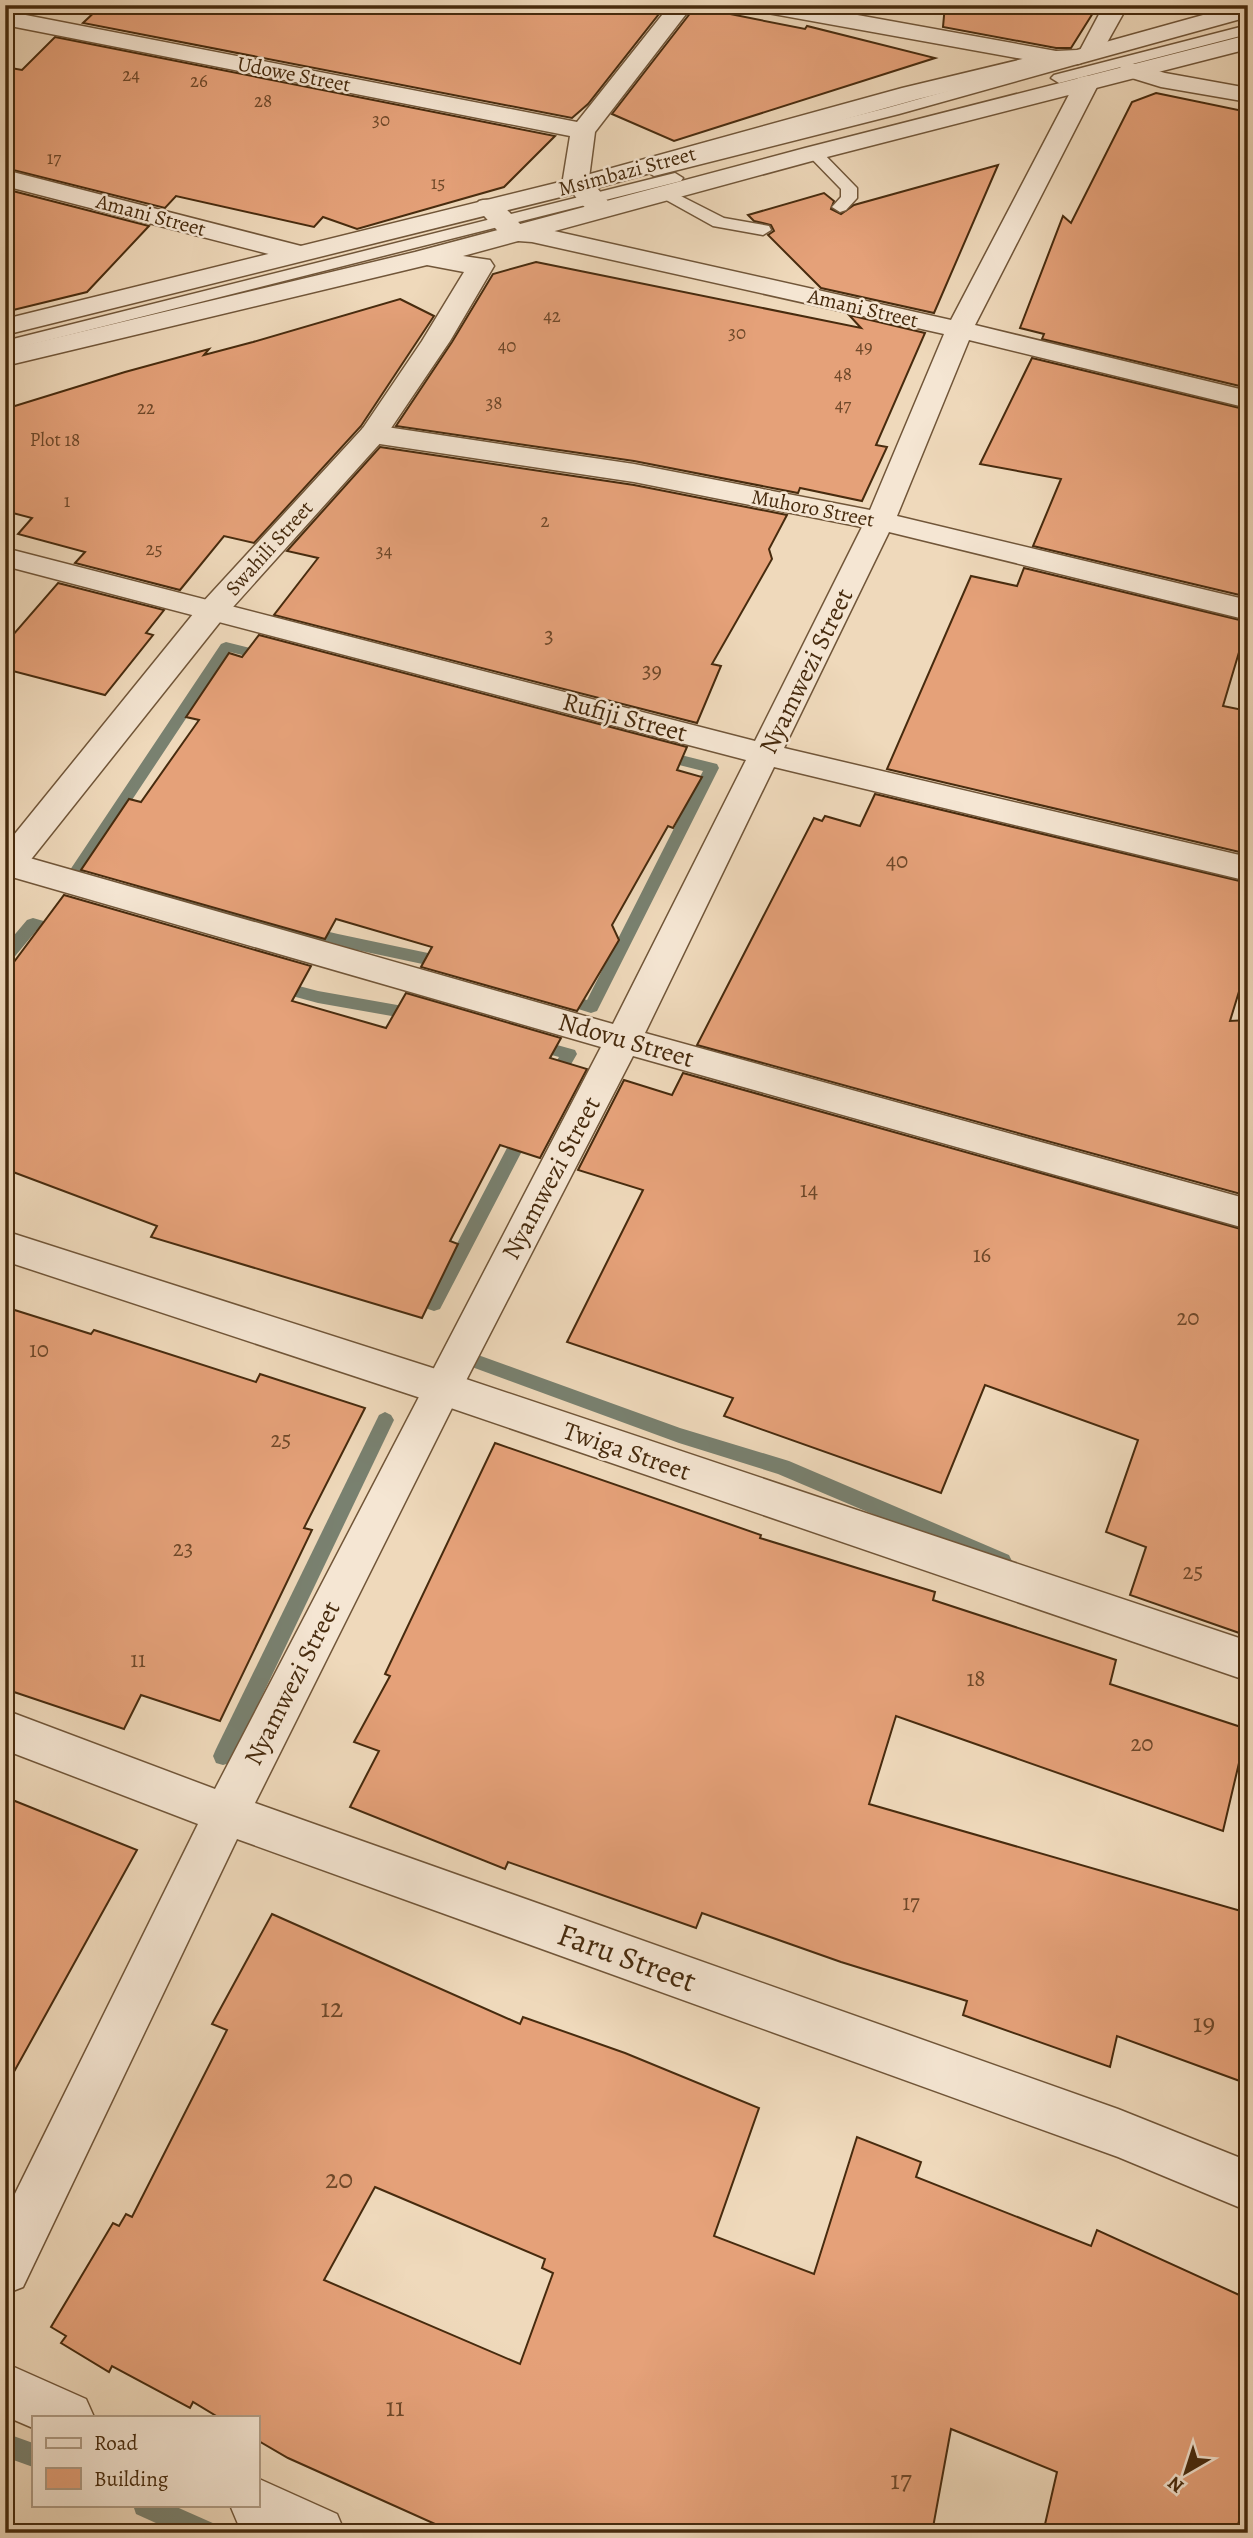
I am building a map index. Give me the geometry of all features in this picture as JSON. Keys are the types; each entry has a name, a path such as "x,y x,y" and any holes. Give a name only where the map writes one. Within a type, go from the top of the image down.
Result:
{"street":[{"path":"16,27 48,5"},
{"path":"590,196 576,179 583,131 682,5"},
{"path":"762,5 1056,58"},
{"name":"Nyamwezi Street","path":"5,2269 226,1814 442,1388 623,1040 880,521 959,330 1089,68 1116,5"},
{"name":"Msimbazi Street","path":"5,358 421,258 500,219 590,196 666,193 814,153 1089,68 1248,10"},
{"name":"Udowe Street","path":"16,27 583,131"},
{"name":"Msimbazi Street","path":"5,327 296,253 500,219 590,196 911,93 1056,58 1078,57 1089,68 1131,70 1248,42"},
{"path":"1131,70 1161,80 1248,95"},
{"name":"Amani Street","path":"5,178 296,253"},
{"name":"Amani Street","path":"500,219 532,234 1125,368 1248,400"},
{"name":"Swahili Street","path":"6,866 213,610 373,434 436,341 481,266 421,258"},
{"name":"Muhoro Street","path":"373,434 634,473 880,521 1248,610"},
{"name":"Rufiji Street","path":"5,557 765,754 1248,869"},
{"name":"Ndovu Street","path":"6,866 1248,1214"},
{"name":"Twiga Street","path":"5,1246 442,1388 1248,1661"},
{"name":"Faru Street","path":"5,1730 226,1814 1118,2133 1248,2186"},
{"path":"5,2389 66,2416"},
{"path":"259,2506 318,2533"}],"lane":[{"path":"590,196 1045,68 1248,17"},
{"path":"590,196 1248,29"},
{"path":"814,153 849,188 849,198 840,207"},
{"path":"666,193 719,222 763,230"},
{"path":"5,335 500,219"},
{"path":"5,346 500,219"}],"building":[{"path":"102,5 666,5 588,104 572,118 83,23"},
{"path":"945,5 1098,5 1071,48 1056,48 943,27"},
{"path":"695,7 805,29 807,26 935,58 674,141 612,114"},
{"path":"55,37 555,136 504,187 357,229 323,217 314,227 176,196 165,208 5,168 5,67 22,70"},
{"path":"1156,93 1248,112 1248,388 1042,339 1044,334 1020,328 1063,216 1071,223 1132,102"},
{"path":"998,165 934,313 821,288 768,235 774,231 771,225 754,221 748,215 824,193 834,201 831,209 841,214 854,205"},
{"path":"5,189 149,226 87,292 5,312"},
{"path":"536,262 861,328 849,315 925,333 876,445 887,447 862,501 800,488 798,493 634,461 396,426 493,274"},
{"path":"400,299 434,316 361,426 254,543 224,536 180,590 75,563 85,552 18,534 32,518 5,511 5,409 125,372 209,349 204,355 253,342"},
{"path":"1032,358 1248,410 1248,597 1033,546 1061,479 980,464"},
{"path":"380,447 634,485 787,515 769,549 772,559 712,664 721,666 697,723 274,615 318,558 287,551"},
{"path":"1024,568 1248,622 1223,706 1248,711 1248,854 887,769 971,576 1017,586"},
{"path":"58,583 164,610 146,633 153,635 105,695 5,669 5,644"},
{"path":"259,635 687,747 677,770 702,777 673,828 668,826 612,925 619,940 577,1011 421,967 432,947 336,919 325,939 81,870 129,799 141,802 199,720 186,717 229,653 242,657"},
{"path":"875,794 1248,883 1248,962 1230,1021 1248,1020 1248,1196 697,1045 814,818 822,821 825,816 860,826"},
{"path":"64,895 311,966 292,1001 386,1028 406,993 561,1038 550,1058 587,1069 540,1158 500,1145 450,1241 458,1244 422,1318 151,1237 157,1226 5,1169 5,974"},
{"path":"683,1073 1248,1231 1248,1636 1130,1595 1146,1547 1106,1532 1138,1440 985,1385 941,1493 724,1416 733,1398 567,1342 643,1190 578,1170 624,1080 672,1095"},
{"path":"5,1307 91,1334 94,1330 256,1382 260,1374 365,1408 304,1528 312,1530 220,1721 141,1695 124,1729 5,1689"},
{"path":"495,1443 761,1535 760,1538 935,1592 933,1600 1116,1660 1110,1684 1247,1729 1223,1831 896,1716 869,1804 1248,1913 1248,2084 1117,2036 1110,2067 963,2015 967,2001 841,1962 702,1913 696,1928 508,1862 505,1869 350,1807 379,1751 354,1742 390,1676 385,1674"},
{"path":"5,1797 137,1850 5,2088"},
{"path":"272,1914 520,2024 523,2017 625,2053 759,2108 714,2236 814,2274 857,2137 921,2162 916,2177 1091,2246 1097,2230 1248,2299 1248,2485 1236,2533 1043,2533 1057,2472 951,2429 932,2533 455,2533 288,2458 259,2441 259,2416 216,2416 193,2402 190,2408 112,2366 109,2372 61,2343 66,2336 51,2327 113,2223 119,2226 126,2214 132,2217 227,2030 212,2024","holes":["375,2187 545,2259 542,2268 553,2273 520,2364 324,2280"]}],"waterway":[{"path":"226,647 712,768 591,1007 461,966 338,940 73,877 226,647"},
{"path":"5,957 33,924 62,932"},
{"path":"276,986 318,997 420,1015"},
{"path":"532,1044 569,1054 553,1081"},
{"path":"434,1304 525,1130"},
{"path":"467,1358 679,1435 782,1467 1002,1561"},
{"path":"223,1756 385,1420"},
{"path":"5,2445 32,2455"},
{"path":"147,2506 206,2533"}]}
